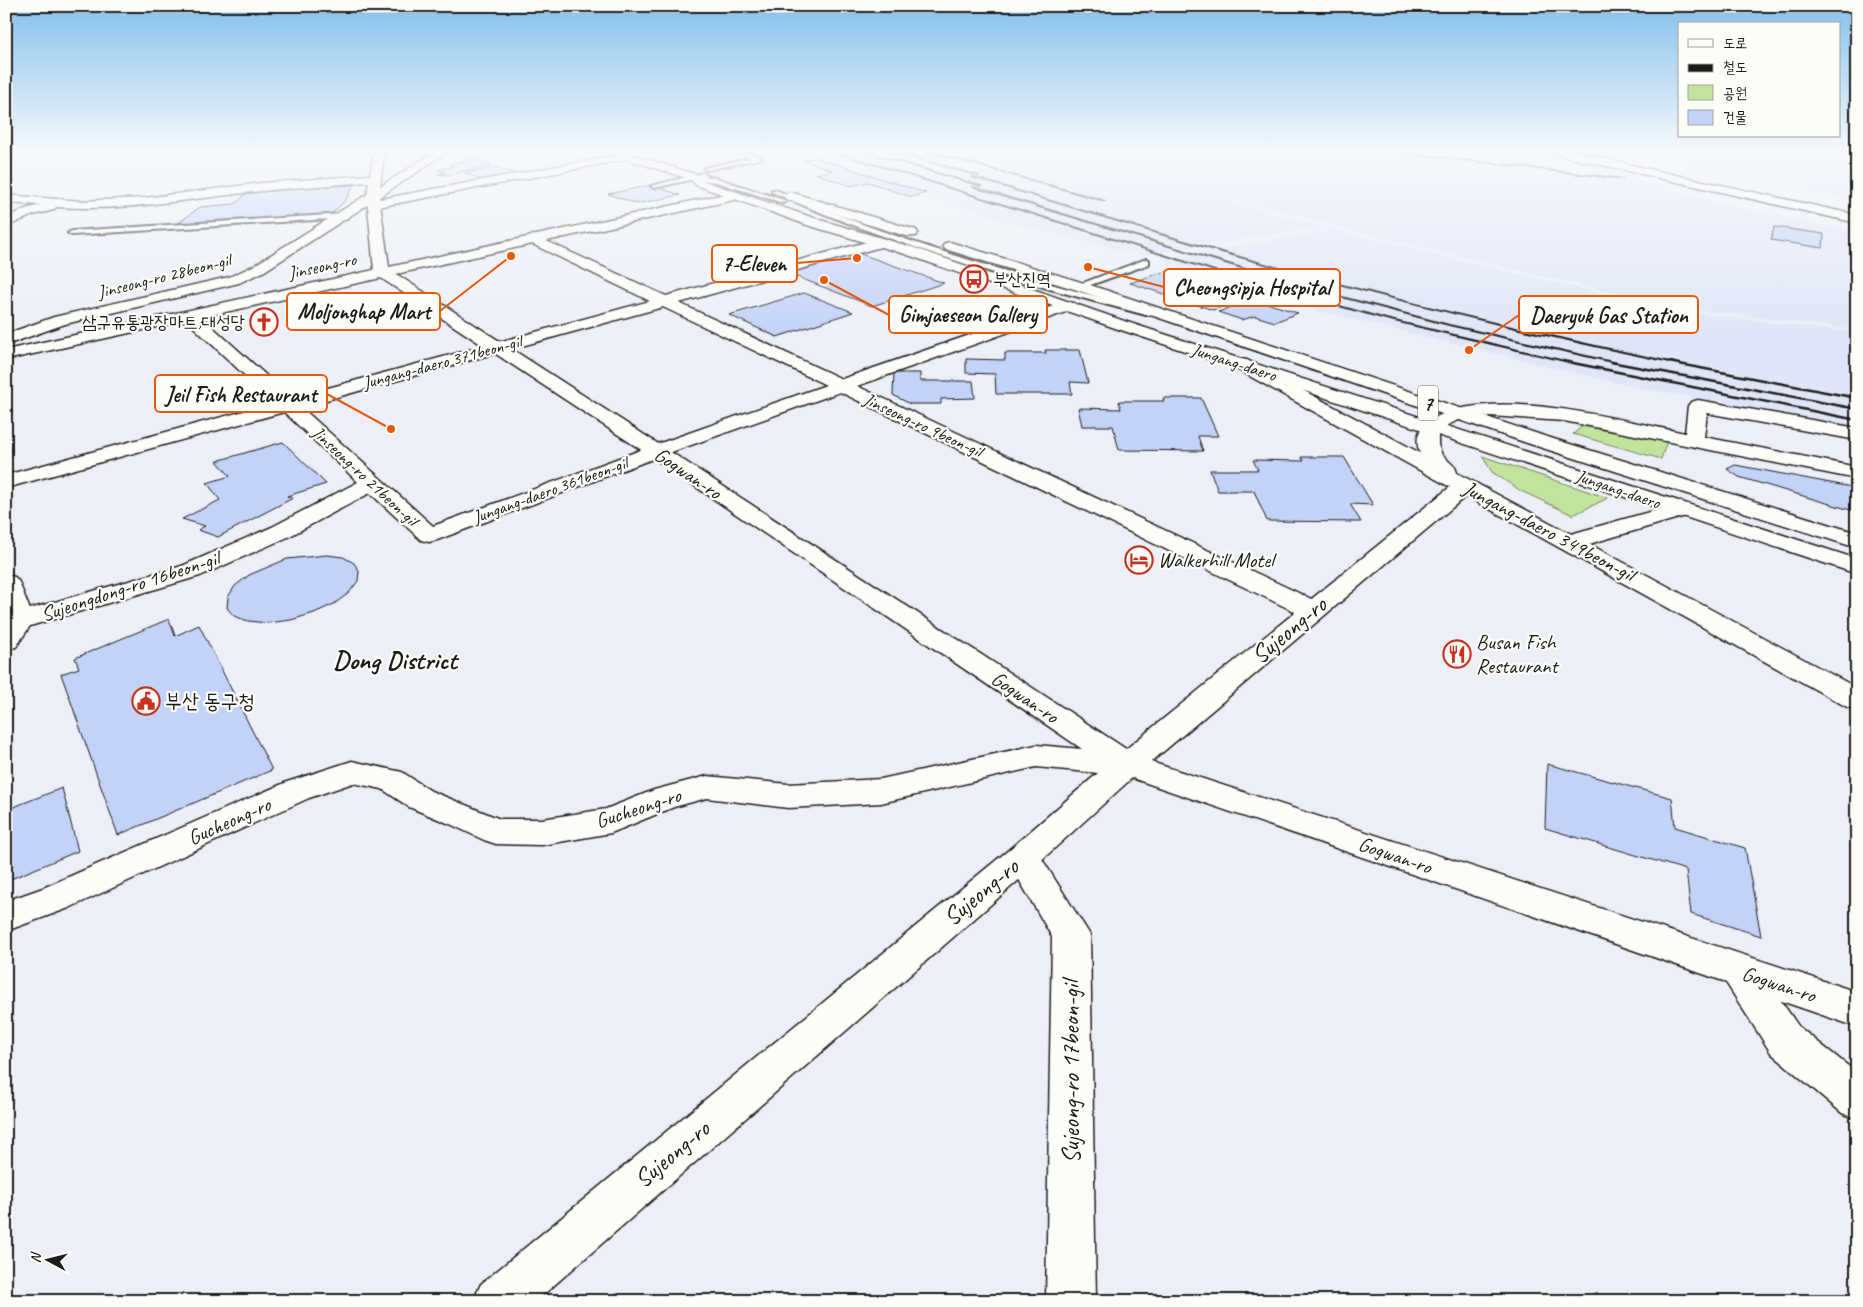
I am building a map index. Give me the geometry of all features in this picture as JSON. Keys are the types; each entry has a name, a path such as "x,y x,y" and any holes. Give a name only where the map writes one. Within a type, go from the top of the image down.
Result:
{"main road":[{"path":"6,223 27,213"},
{"name":"Jinseong-ro 28beon-gil","path":"6,340 28,330 60,320 234,280 258,269 349,213"},
{"path":"375,213 382,272"},
{"name":"Jinseong-ro","path":"6,355 655,213"},
{"name":"Jungang-daero","path":"786,213 910,251 1241,364 1857,567"},
{"name":"Jungang-daero","path":"849,213 1079,286 1458,413 1857,541"},
{"path":"1830,213 1857,219"},
{"name":"Jinseong-ro 9beon-gil","path":"533,239 1313,610"},
{"name":"Jungang-daero 371beon-gil","path":"6,482 879,243"},
{"name":"Gogwan-ro","path":"382,272 656,451 1127,765 1857,1010"},
{"name":"Jungang-daero 361beon-gil","path":"429,535 656,451 1068,306"},
{"name":"Jinseong-ro 21beon-gil","path":"190,315 429,535"},
{"name":"Jungang-daero 349beon-gil","path":"1241,364 1857,700"},
{"path":"1694,440 1698,406 1857,434"},
{"path":"1464,486 1440,467 1426,446 1426,434 1432,426 1458,413 1489,410 1564,415 1857,473"},
{"name":"Sujeongdong-ro 16beon-gil","path":"14,631 190,571 280,532 372,483"},
{"name":"Sujeong-ro","path":"498,1301 1023,857 1127,765 1464,486"},
{"path":"1568,542 1681,510"},
{"path":"6,582 14,631"},
{"name":"Gucheong-ro","path":"6,916 56,898 298,790 352,772 391,780 420,799 462,815 496,831 542,832 611,820 665,798 707,787 788,796 881,791 1036,756 1127,765"},
{"name":"Sujeong-ro 17beon-gil","path":"1023,857 1071,935 1071,1301"},
{"path":"1737,970 1785,1040 1857,1099"}],"lane":[{"path":"817,213 910,251"},
{"path":"826,213 910,244 1053,288 1190,323"},
{"path":"72,233 344,216"},
{"path":"1079,286 1146,262"}],"shaded area":[{"path":"981,213 1271,213 1323,227 1141,255 1028,228"},
{"path":"1290,213 1758,213 1857,231 1857,330 1672,307 1352,231"},
{"path":"1334,230 1670,310 1857,333 1857,429 1618,383 1257,296 1159,259"}],"green space":[{"path":"1583,426 1667,441 1661,459 1573,434"},
{"path":"1482,456 1608,498 1573,515 1521,491 1492,472"}],"building":[{"path":"192,213 332,213 331,214 177,224"},
{"path":"1774,227 1824,234 1823,248 1771,240"},
{"path":"858,253 944,283 872,306 787,273"},
{"path":"1166,271 1248,297 1213,310 1130,283"},
{"path":"804,293 853,312 777,337 729,315"},
{"path":"1254,299 1298,313 1275,322 1255,316 1242,320 1218,312"},
{"path":"1045,350 1080,350 1088,383 1070,382 1072,394 996,394 995,374 966,373 966,359 1005,360 1005,353 1046,353"},
{"path":"894,373 920,373 920,381 973,381 975,398 941,399 941,404 910,404 893,395"},
{"path":"1163,398 1201,398 1218,436 1198,436 1203,451 1119,450 1113,426 1082,426 1078,408 1121,409 1119,401 1164,401"},
{"path":"283,442 326,484 287,496 293,498 218,537 198,530 205,526 182,519 220,500 207,483 230,476 217,461"},
{"path":"1301,457 1344,457 1373,505 1350,504 1361,522 1267,521 1254,491 1218,491 1210,470 1258,470 1253,460 1304,461"},
{"path":"1735,465 1857,488 1857,512 1739,477 1727,469"},
{"path":"327,555 343,557 354,563 359,571 358,581 349,593 334,604 291,620 268,623 248,621 234,616 227,608 228,597 235,586 249,575 287,559"},
{"path":"169,619 175,636 199,625 272,770 118,835 61,674 79,668 75,658"},
{"path":"1547,764 1672,798 1675,827 1745,848 1761,936 1691,914 1686,870 1545,828"},
{"path":"62,788 78,851 6,881 6,810"}],"railway":[{"path":"1030,213 1231,276 1386,319 1573,363"},
{"path":"1059,213 1315,290 1449,325 1617,363"},
{"path":"1091,213 1254,261 1411,303 1675,363"},
{"path":"1568,362 1857,420"},
{"path":"1611,362 1857,409"},
{"path":"1669,362 1857,398"}],"place":[{"name":"Moljonghap Mart","path":"511,256"},
{"name":"7-Eleven","path":"857,258"},
{"name":"Cheongsipja Hospital","path":"1088,267"},
{"name":"부산진역","path":"974,279"},
{"name":"Gimjaeseon Gallery","path":"824,280"},
{"name":"삼구유통광장마트;대성당","path":"264,322"},
{"name":"Daeryuk Gas Station","path":"1469,350"},
{"name":"Jeil Fish Restaurant","path":"391,429"},
{"name":"Walkerhill Motel","path":"1139,560"},
{"name":"Busan Fish Restaurant","path":"1457,654"},
{"name":"부산 동구청","path":"146,701"}],"district":[{"name":"Dong District","path":"395,660"}]}
